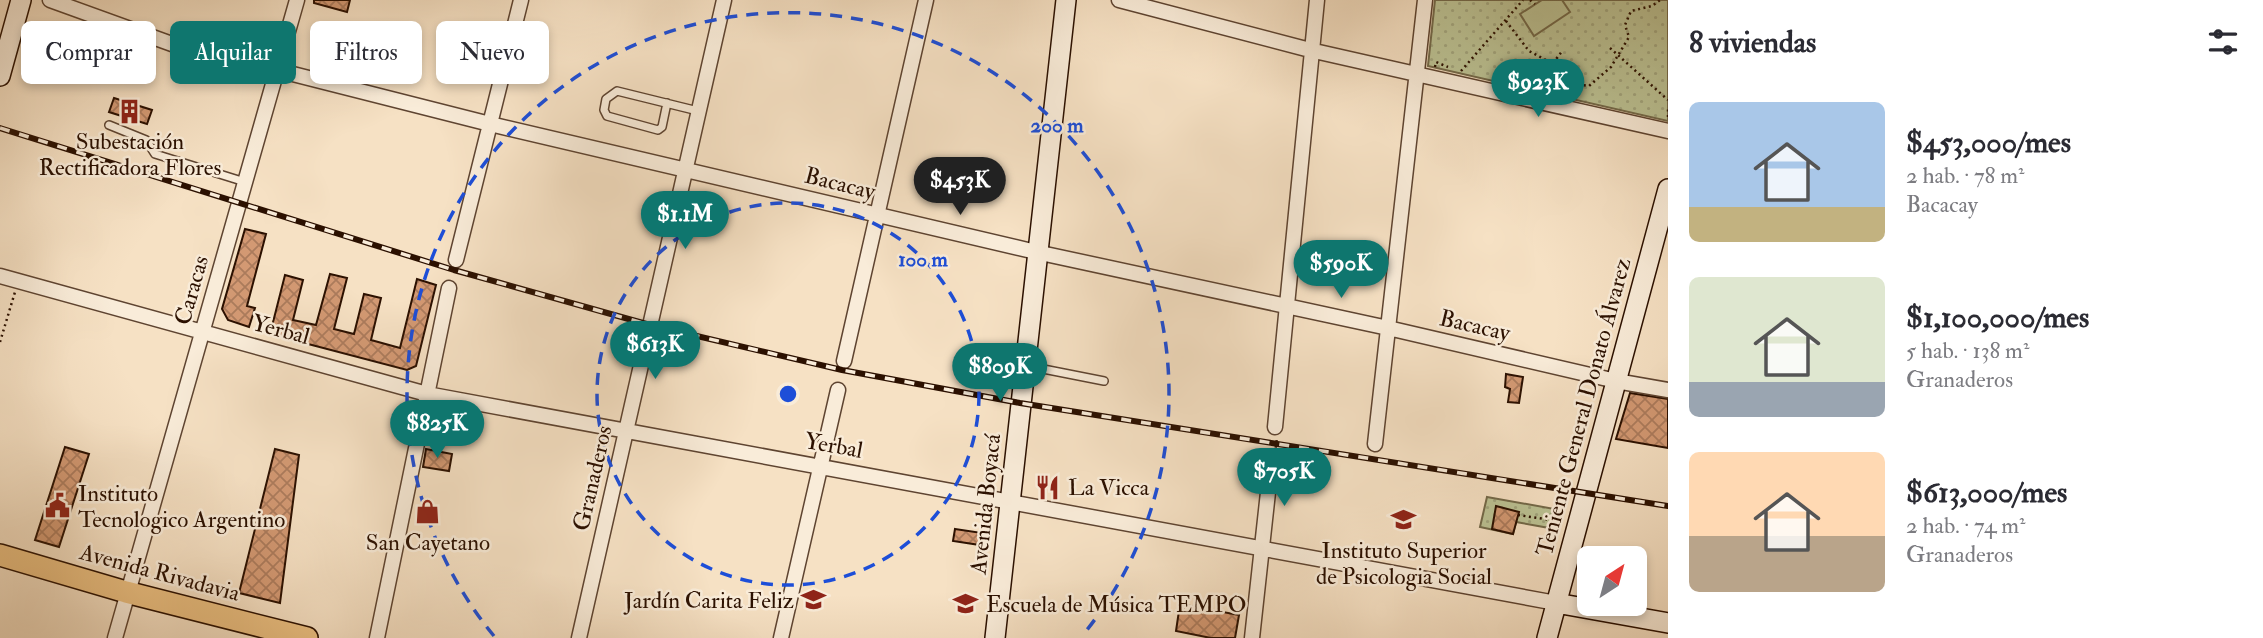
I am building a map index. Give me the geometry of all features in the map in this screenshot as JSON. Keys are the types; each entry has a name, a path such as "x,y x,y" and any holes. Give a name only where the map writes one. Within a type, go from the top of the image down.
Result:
{"main road":[{"name":"Avenida Rivadavia","path":"0,555 126,592 307,638"}],"street":[{"path":"0,76 21,0"},
{"name":"Bacacay","path":"50,0 170,43"},
{"name":"Caracas","path":"292,21 298,0"},
{"path":"456,260 521,0"},
{"name":"Granaderos","path":"579,638 724,0"},
{"path":"844,361 926,0"},
{"name":"Avenida Boyacá","path":"995,638 1066,0"},
{"path":"1119,0 1310,50 1668,131"},
{"path":"1275,427 1317,0"},
{"path":"1376,444 1425,0"},
{"name":"Bacacay","path":"296,75 877,216 1616,381 1668,390"},
{"name":"Caracas","path":"115,638 273,84"},
{"name":"Teniente General Donato Álvarez","path":"1547,638 1668,189"},
{"name":"Yerbal","path":"0,276 426,394 1668,624"},
{"path":"377,638 449,289"},
{"path":"781,638 838,390"},
{"path":"1252,638 1271,465"}],"lane":[{"path":"667,103 662,127 658,130 604,113 606,99 617,91 667,103 698,111"},
{"path":"108,125 146,140 155,154 245,182"},
{"path":"1024,366 1104,381"}],"path":[{"path":"1461,72 1523,0"},
{"path":"1530,0 1535,4"},
{"path":"1506,21 1529,51 1553,63 1574,84 1589,86 1606,73 1629,37 1625,25 1631,11 1652,6 1660,0"},
{"path":"1610,48 1668,100"},
{"path":"1553,63 1563,50"},
{"path":"1432,77 1436,62 1449,67"},
{"path":"0,342 18,282"},
{"path":"1518,514 1551,520"}],"green space":[{"path":"1435,0 1668,0 1668,121 1428,66"},
{"path":"1542,0 1562,0 1570,12 1534,36 1520,14"},
{"path":"1487,497 1560,510 1555,529 1516,522 1513,534 1480,527"}],"building":[{"path":"314,0 350,0 347,12 314,3"},
{"name":"Subestación Rectificadora Flores","path":"114,98 152,110 147,124 109,112"},
{"path":"245,229 266,234 247,306 255,308 249,327 228,320 222,309"},
{"path":"330,274 347,278 334,329 354,334 364,294 381,298 371,340 400,348 417,279 436,285 416,366 407,370 270,334 285,275 303,280 293,320 316,325"},
{"path":"1506,374 1523,377 1519,403 1508,402 1510,389 1505,387"},
{"path":"1630,393 1668,399 1668,448 1616,439"},
{"path":"65,447 89,454 59,547 35,540"},
{"path":"275,449 299,455 280,603 239,593"},
{"path":"426,449 452,454 449,471 423,467"},
{"path":"1496,506 1519,512 1513,534 1492,529"},
{"path":"955,529 982,533 980,545 953,541"},
{"path":"1180,604 1239,615 1235,638 1211,638 1176,631"}],"railway":[{"path":"0,128 454,270 650,325 842,370 1020,403 1668,506"}],"place":[{"name":"Subestación Rectificadora Flores","path":"130,111"},
{"name":"La Vicca","path":"1048,487"},
{"name":"Instituto Tecnologico Argentino","path":"58,506"},
{"name":"San Cayetano","path":"428,512"},
{"name":"Instituto Superior de Psicologia Social","path":"1404,520"},
{"name":"Jardín Carita Feliz","path":"814,600"},
{"name":"Escuela de Música TEMPO","path":"966,604"}]}
